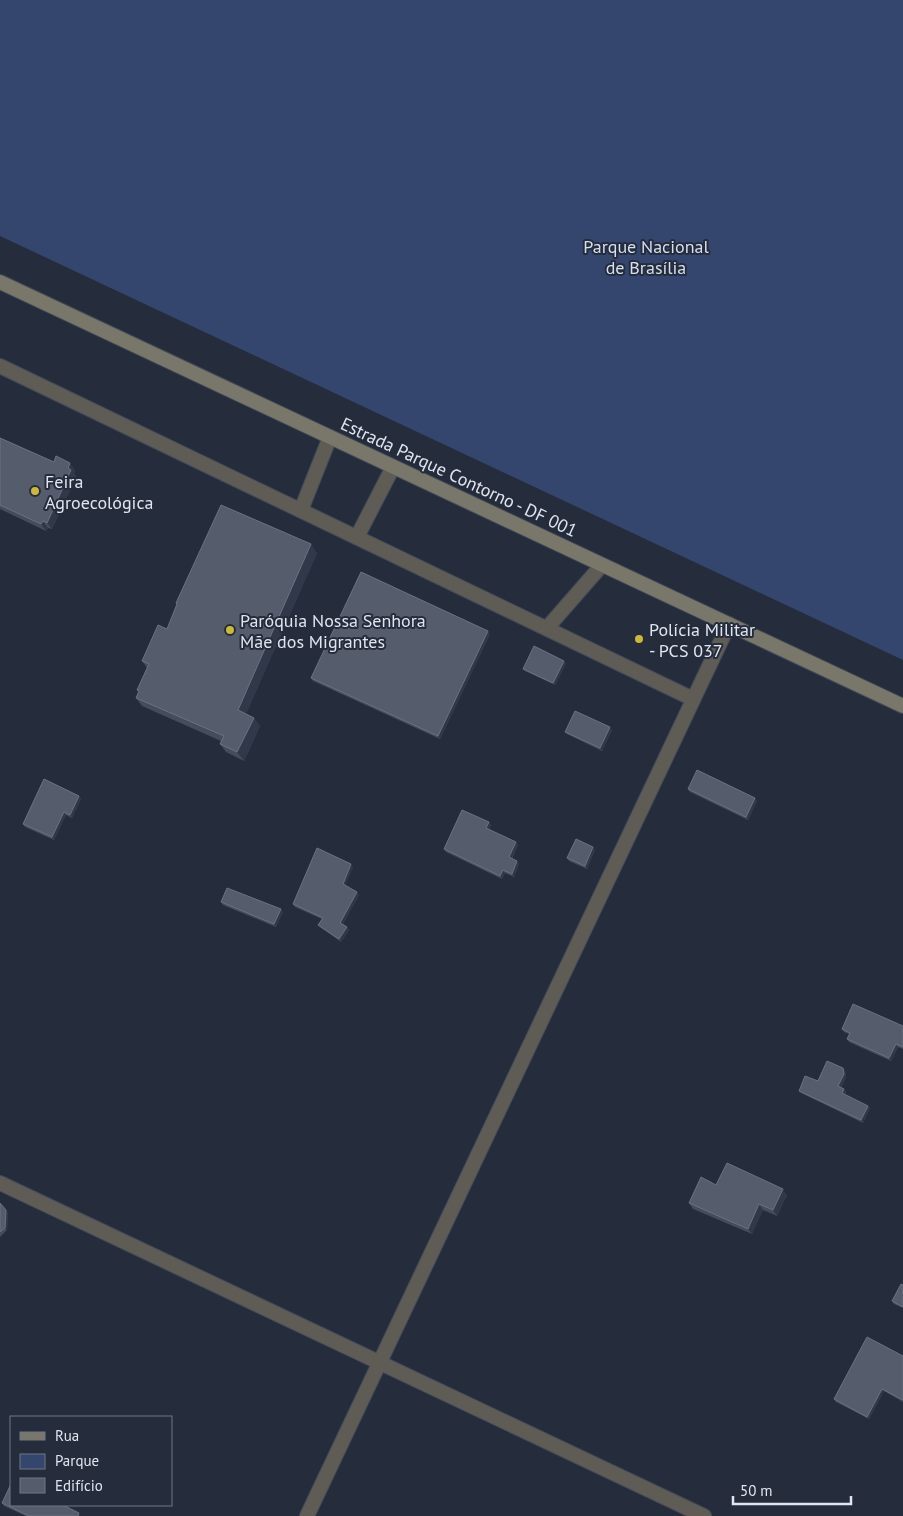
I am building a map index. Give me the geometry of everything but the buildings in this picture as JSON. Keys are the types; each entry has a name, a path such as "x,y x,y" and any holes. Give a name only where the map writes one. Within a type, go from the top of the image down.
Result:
{"main road":[{"name":"Estrada Parque Contorno - DF 001","path":"0,282 903,706"}],"street":[{"path":"0,366 694,699"},
{"path":"301,510 330,437"},
{"path":"357,537 393,467"},
{"path":"547,628 602,565"},
{"path":"307,1516 729,624"},
{"path":"0,1183 704,1516"}],"green space":[{"name":"Parque Nacional de Brasília","path":"0,0 903,0 903,660 0,236"}],"place":[{"name":"Feira Agroecológica","path":"35,491"},
{"name":"Paróquia Nossa Senhora Mãe dos Migrantes","path":"230,630"},
{"name":"Polícia Militar - PCS 037","path":"639,639"}]}
